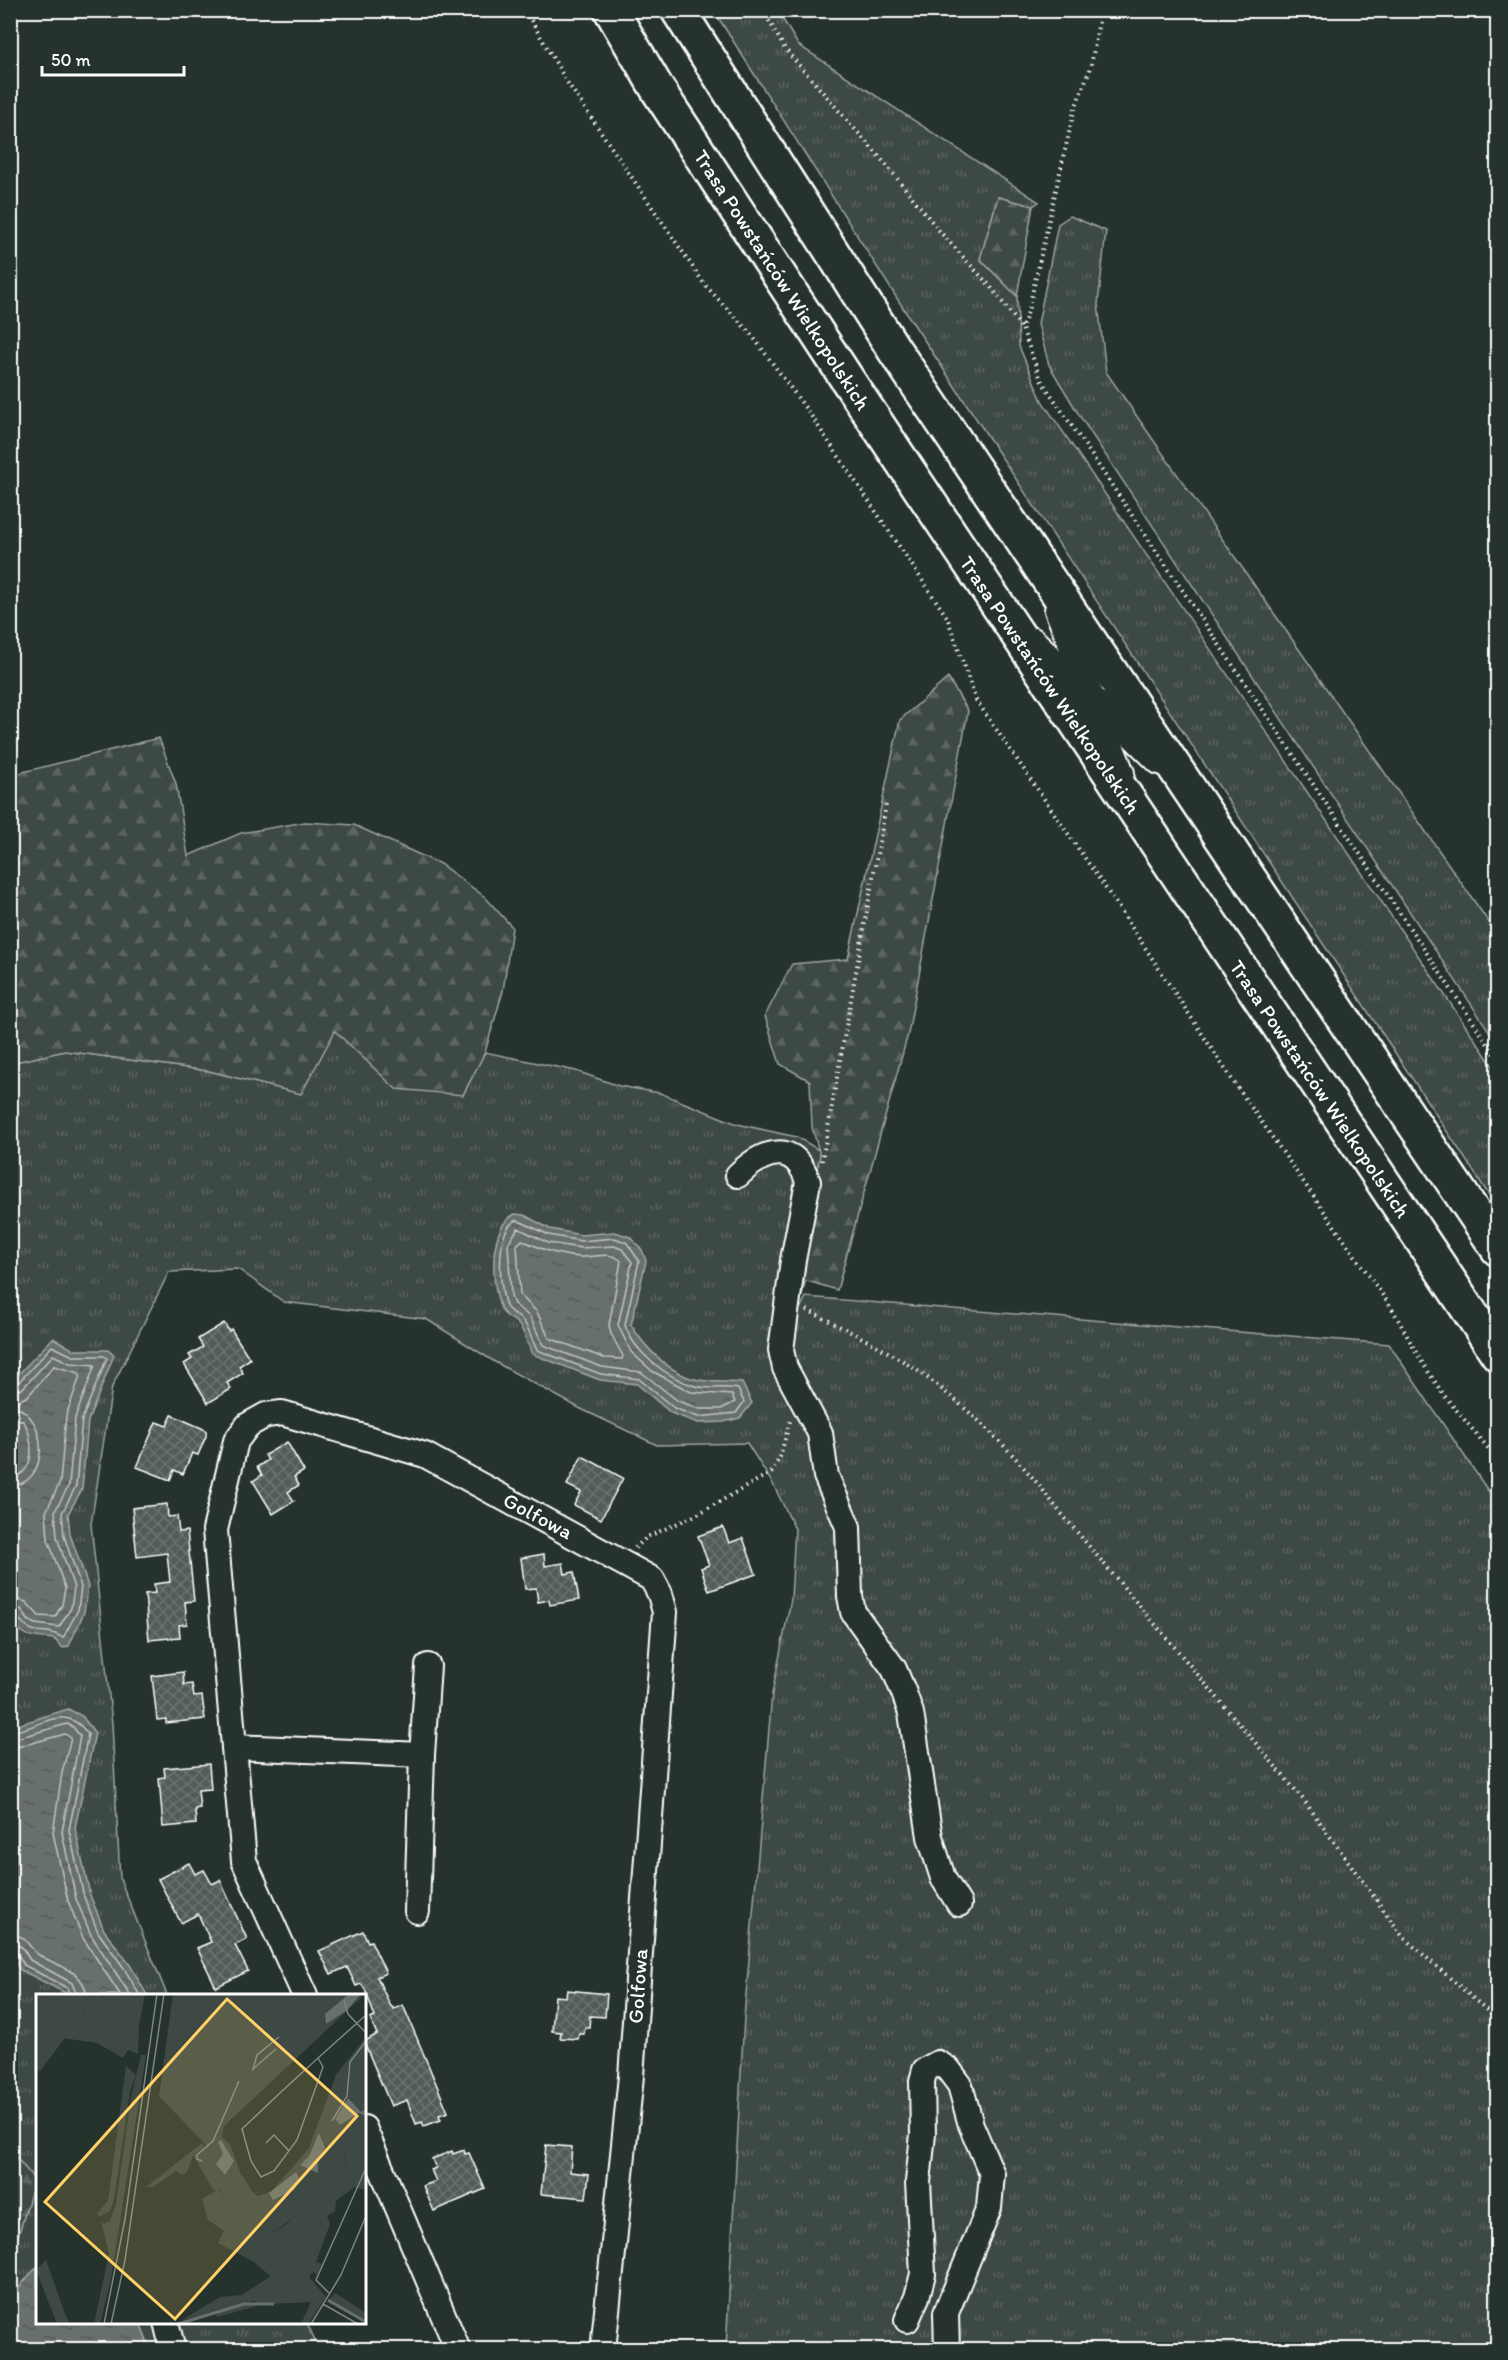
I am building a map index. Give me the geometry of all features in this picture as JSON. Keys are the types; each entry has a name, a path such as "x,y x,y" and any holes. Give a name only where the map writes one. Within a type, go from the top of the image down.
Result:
{"highway":[{"name":"Trasa Powstańców Wielkopolskich","path":"611,10 665,100 997,605 1497,1354"},
{"path":"678,10 895,351 1497,1249"}],"lane":[{"path":"1044,575 1141,823"},
{"path":"997,605 1190,791"},
{"path":"738,1175 763,1155 779,1153 794,1158 804,1170 808,1182 781,1350 784,1368 820,1432 826,1476 848,1527 850,1596 853,1612 894,1670 904,1693 911,1713 935,1859 959,1904"},
{"name":"Golfowa","path":"305,1994 244,1861 215,1530 236,1441 248,1425 266,1415 282,1413 309,1419 424,1455 651,1579 660,1594 664,1612 631,2076 603,2349"},
{"path":"417,1911 422,1755 428,1665"},
{"path":"234,1747 422,1755"},
{"path":"907,2320 923,2274 918,2182 923,2134 922,2080 925,2070 938,2063 948,2069 960,2085 971,2125 992,2174 989,2208 946,2313 947,2349"},
{"path":"366,2133 458,2349"},
{"path":"167,2324 173,2349"}],"path":[{"path":"525,10 567,82 705,285 751,334 806,408 947,617 976,700 1113,899 1235,1084 1393,1310 1418,1356 1443,1394 1497,1460"},
{"path":"763,10 785,49 880,158 941,233 990,286 1022,328 1041,380 1497,1059"},
{"path":"1022,328 1028,312 1074,111 1091,66 1101,10"},
{"path":"820,1172 886,805"},
{"path":"797,1306 892,1355 933,1382 1029,1470 1056,1506 1303,1799 1403,1937 1497,2020"},
{"path":"620,1561 647,1537 696,1515 772,1472 780,1457 798,1391"}],"green space":[{"path":"714,11 778,11 798,45 1039,202 1033,206 998,197 980,259 1017,296 1019,346 1042,401 1497,1072 1497,1207 907,314"},
{"path":"998,197 1033,206 1017,296 980,259"},
{"path":"1070,216 1106,231 1098,304 1106,372 1497,934 1497,1043 1081,418 1049,365 1038,324 1058,224"},
{"path":"948,678 968,711 908,1034 837,1290 794,1277 820,1155 812,1127 810,1081 780,1064 765,1016 792,964 848,959 900,720"},
{"path":"159,738 176,784 188,856 241,833 305,822 354,825 440,864 485,897 512,927 503,991 485,1052 463,1095 396,1089 335,1031 301,1094 209,1071 65,1051 11,1063 11,775"},
{"path":"335,1030 463,1095 485,1052 576,1071 619,1086 660,1093 737,1124 797,1137 834,1159 798,1313 806,1297 1389,1344 1497,1504 1497,2349 726,2349 744,2018 772,1694 791,1599 795,1529 773,1484 747,1443 657,1445 579,1408 495,1362 426,1319 284,1302 238,1269 169,1272 112,1387 91,1524 112,1724 120,1879 167,1994 36,1994 36,2324 307,2324 319,2349 11,2349 11,2259 35,2180 10,2151 10,1063 65,1051 209,1071 301,1094"},
{"path":"11,2151 35,2180 11,2259"}],"water":[{"path":"515,1214 524,1215 550,1229 581,1235 615,1232 630,1237 642,1250 646,1261 631,1325 660,1360 680,1373 705,1381 742,1383 752,1403 740,1418 723,1422 698,1423 671,1413 637,1384 600,1380 532,1354 520,1327 502,1312 495,1285 496,1243 506,1221"},
{"path":"53,1338 74,1350 108,1350 114,1355 88,1421 82,1489 68,1514 70,1534 88,1586 84,1612 69,1646 63,1648 54,1639 32,1637 22,1632 10,1614 10,1468 16,1460 18,1438 11,1426 11,1382"},
{"path":"68,1709 82,1716 95,1733 75,1828 90,1895 104,1930 130,1965 146,1994 67,1994 19,1969 11,1951 11,1727"},
{"path":"36,2268 36,2324 140,2324 150,2349 11,2349 11,2304 26,2278"}],"building":[{"path":"224,1323 229,1331 231,1329 250,1359 239,1366 243,1373 227,1383 231,1389 208,1403 184,1364 192,1359 189,1355 203,1347 198,1339"},
{"path":"172,1415 206,1430 206,1436 198,1455 192,1453 183,1474 174,1470 170,1480 137,1467 156,1422 167,1426"},
{"path":"287,1442 304,1471 294,1477 299,1485 288,1492 294,1501 273,1514 253,1481 262,1475 257,1467 268,1460 265,1455"},
{"path":"582,1456 623,1478 601,1519 574,1505 581,1492 567,1485"},
{"path":"167,1504 168,1517 177,1516 179,1532 187,1531 194,1601 185,1602 187,1624 179,1625 180,1637 149,1640 145,1594 155,1593 154,1584 170,1582 167,1553 137,1557 132,1508"},
{"path":"723,1527 729,1543 743,1538 756,1574 709,1591 701,1568 709,1565 698,1536"},
{"path":"544,1554 545,1566 563,1563 565,1574 574,1572 579,1600 550,1605 549,1600 538,1602 536,1588 525,1589 521,1558"},
{"path":"183,1672 184,1685 192,1684 194,1697 202,1696 205,1719 166,1723 166,1719 157,1720 152,1676"},
{"path":"209,1764 211,1789 198,1790 200,1808 195,1809 196,1824 163,1827 159,1778 165,1777 164,1768"},
{"path":"189,1863 195,1874 204,1870 212,1884 220,1880 247,1939 235,1945 248,1971 216,1987 197,1948 211,1942 198,1914 181,1923 158,1879"},
{"path":"363,1931 368,1942 371,1941 386,1973 377,1977 390,2005 394,2009 403,2005 448,2112 439,2115 441,2120 424,2126 422,2122 416,2124 407,2100 391,2106 366,2047 366,2041 377,2034 370,2019 375,2017 365,1989 361,1984 356,1986 347,1967 331,1974 319,1951"},
{"path":"567,1990 607,1994 605,2017 590,2016 589,2027 585,2027 584,2034 579,2034 578,2039 560,2038 561,2032 552,2031 555,1996 566,1997"},
{"path":"546,2145 572,2147 570,2172 589,2174 586,2198 541,2194"},
{"path":"464,2150 465,2154 469,2153 485,2189 434,2211 423,2186 436,2181 431,2170 436,2168 432,2159 452,2151 453,2154"}]}
